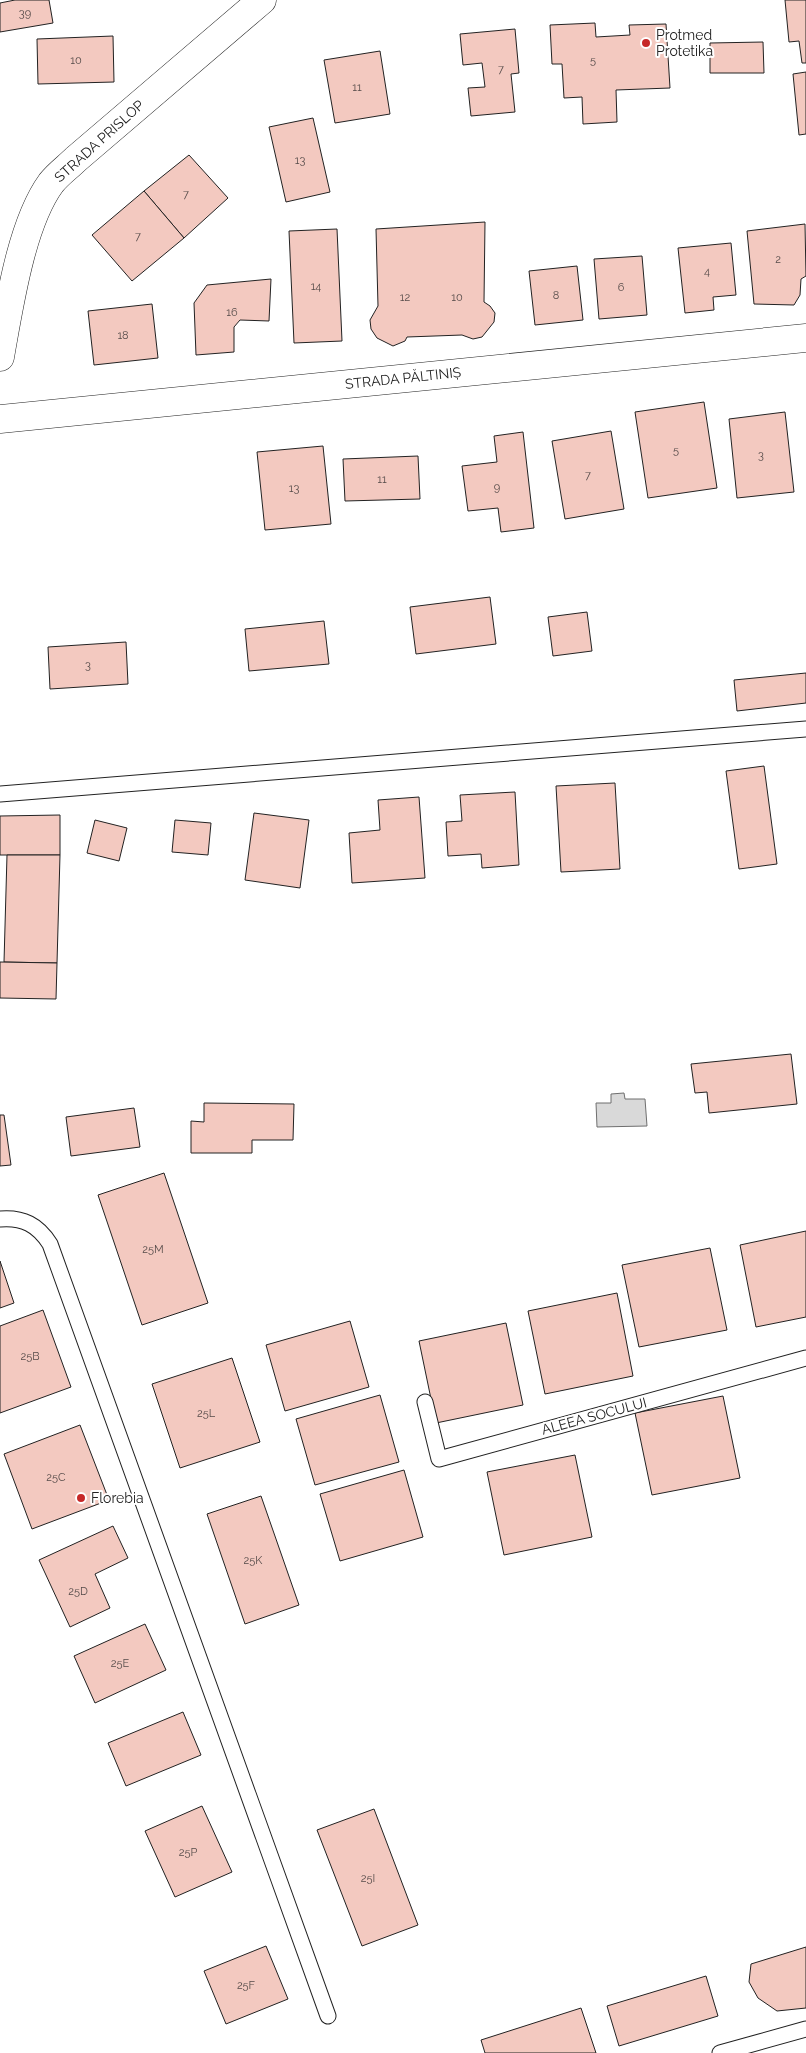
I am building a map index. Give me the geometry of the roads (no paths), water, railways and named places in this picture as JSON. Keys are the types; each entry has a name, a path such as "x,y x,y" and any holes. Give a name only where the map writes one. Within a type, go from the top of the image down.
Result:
{"street":[{"name":"STRADA PRISLOP","path":"2,341 25,238 38,206 51,183 76,159 262,0"},
{"name":"STRADA PĂLTINIȘ","path":"0,419 806,338"}],"lane":[{"path":"0,794 806,729"},
{"path":"0,1219 9,1218 31,1223 42,1231 50,1244 328,2016"},
{"name":"ALEEA SOCULUI","path":"425,1402 440,1459 806,1358"},
{"path":"720,2053 806,2029"}],"place":[{"name":"Protmed Protetika","path":"646,43"},
{"name":"Florebia","path":"81,1498"}]}
